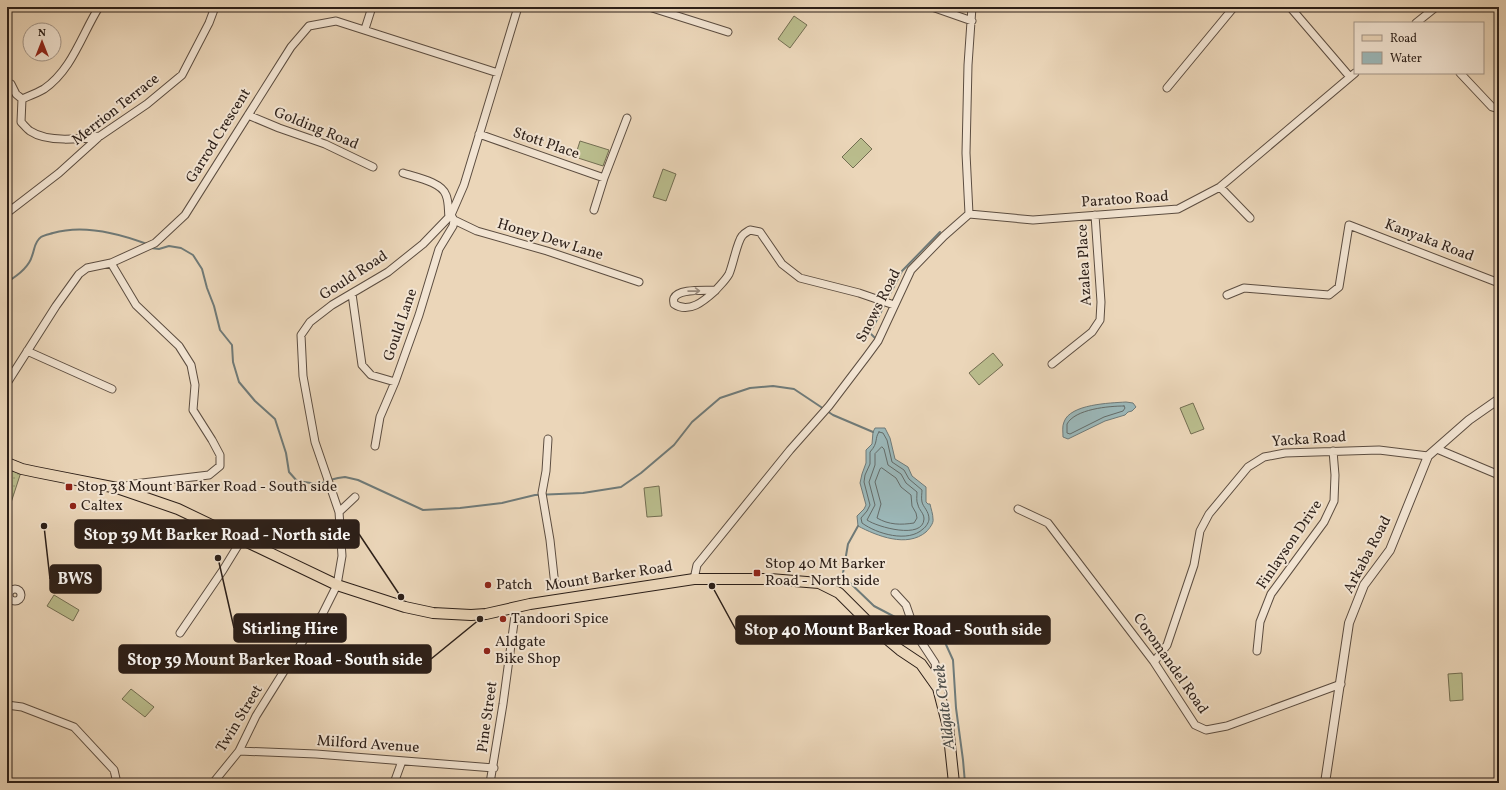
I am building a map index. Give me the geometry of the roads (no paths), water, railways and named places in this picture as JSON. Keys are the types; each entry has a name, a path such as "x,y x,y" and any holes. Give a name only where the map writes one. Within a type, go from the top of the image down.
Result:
{"main road":[{"name":"Mount Barker Road","path":"7,463 31,471 117,488 178,509 337,585 405,607 433,613 471,616 694,579 770,579 819,583 839,593 876,630 900,650 921,664 938,688 948,727 954,783"}],"street":[{"path":"22,99 44,89 58,77 69,61 99,7"},
{"name":"Merrion Terrace","path":"7,213 58,173 100,136 147,104 182,75 209,23 215,7"},
{"path":"365,29 372,7"},
{"name":"Gould Road","path":"337,585 342,556 339,512 315,442 304,383 301,335 310,322 332,305 388,272 451,218 464,185 478,134 518,7"},
{"path":"650,7 728,32"},
{"path":"932,7 972,21"},
{"path":"969,214 966,153 968,65 972,7"},
{"path":"1167,88 1234,7"},
{"path":"1290,7 1352,75"},
{"path":"1419,22 1436,7"},
{"name":"Garrod Crescent","path":"7,383 56,306 79,274 87,268 111,263 155,243 185,215 291,47 309,26 336,21 365,29 498,73"},
{"path":"1461,74 1492,107 1499,109"},
{"name":"Paratoo Road","path":"969,214 1033,220 1178,209 1220,187 1352,75"},
{"path":"11,84 16,94 22,99"},
{"path":"22,99 21,122 30,131 41,136 53,138 70,139 100,136"},
{"name":"Golding Road","path":"248,115 278,128 325,144 373,167"},
{"path":"594,210 604,178 627,118"},
{"name":"Stott Place","path":"478,134 604,178"},
{"path":"403,173 438,185 446,194 451,218"},
{"path":"1220,187 1250,218"},
{"name":"Snows Road","path":"694,579 697,565 790,450 829,406 868,356 878,341 911,270 944,236 969,214"},
{"name":"Azalea Place","path":"1052,364 1092,332 1100,320 1101,302 1095,215"},
{"name":"Honey Dew Lane","path":"451,218 477,231 547,251 639,282"},
{"name":"Gould Lane","path":"375,446 380,417 395,382 419,315 439,250 453,226 451,218"},
{"name":"Kanyaka Road","path":"1227,295 1244,288 1330,295 1339,287 1349,225 1499,283"},
{"path":"715,290 691,290 679,293 674,298 674,304 680,308 691,307 700,303 723,284 728,275 742,236 750,230 760,232 782,264 800,278 860,293 894,305"},
{"path":"111,263 136,305 179,346 191,364 195,385 193,410 220,456 220,466 209,475 134,484 117,488"},
{"path":"352,294 362,365 371,375 395,382"},
{"path":"27,351 112,389"},
{"path":"1428,456 1438,449 1469,420 1499,399"},
{"path":"548,439 546,471 542,496 550,540 555,586"},
{"path":"1438,449 1499,474"},
{"name":"Yacka Road","path":"1154,662 1167,645 1194,565 1200,532 1209,514 1248,467 1264,457 1285,453 1378,450 1428,456"},
{"name":"Finlayson Drive","path":"1257,652 1260,622 1271,594 1324,522 1334,501 1335,475 1333,451"},
{"name":"Arkaba Road","path":"1325,783 1349,624 1364,585 1390,550 1428,456"},
{"path":"339,512 355,497"},
{"name":"Coromandel Road","path":"1018,509 1048,523 1154,662 1195,725 1206,730 1227,726 1341,684"},
{"path":"180,633 223,570 242,539"},
{"name":"Twin Street","path":"213,783 239,751 256,716 311,628 322,615 337,585"},
{"path":"895,593 906,605 916,634 935,663 938,688"},
{"name":"Pine Street","path":"490,783 494,768 516,608"},
{"path":"7,705 22,707 74,727 114,770 117,783"},
{"name":"Milford Avenue","path":"239,751 316,754 494,768"},
{"path":"394,783 402,761"}],"water":[{"path":"1126,402 1133,403 1136,407 1125,415 1105,421 1068,439 1063,437 1064,422 1074,411 1091,406"},
{"path":"875,428 885,428 890,438 895,459 908,467 912,476 926,487 926,502 930,504 933,522 926,532 918,537 901,540 892,539 883,537 858,526 857,516 866,505 860,483 866,463 866,450 872,444 873,432"}],"waterway":[{"path":"7,282 19,274 28,264 37,241 41,237 64,230 76,229 112,233 147,244"},
{"path":"888,298 902,271 940,232"},
{"path":"151,248 159,249 169,246 181,248 193,255 202,269 220,330 232,345 233,362 239,382 255,401 275,419 286,453 289,472 297,481 318,484 326,482"},
{"path":"877,340 870,333 884,306"},
{"path":"330,480 345,477 358,480 423,510 460,508 502,503 535,495 583,493 621,487 641,473 674,445 692,422 720,398 750,388 773,386 794,389 824,409"},
{"path":"827,411 873,432"},
{"name":"Aldgate Creek","path":"858,526 848,544 843,573 847,580 874,606 895,617 909,618"},
{"name":"Aldgate Creek","path":"913,619 930,621 938,627 953,660 956,708 965,783"}],"place":[{"name":"Stop 38 Mount Barker Road - South side","path":"69,487"},
{"name":"Caltex","path":"73,506"},
{"name":"BWS","path":"44,526"},
{"name":"Stirling Hire","path":"218,558"},
{"name":"Stop 40 Mt Barker Road - North side","path":"757,573"},
{"name":"Patch","path":"488,585"},
{"name":"Stop 40 Mount Barker Road - South side","path":"712,586"},
{"name":"Stop 39 Mt Barker Road - North side","path":"401,597"},
{"name":"Stop 39 Mount Barker Road - South side","path":"480,619"},
{"name":"Tandoori Spice","path":"503,619"},
{"name":"Aldgate Bike Shop","path":"487,651"}]}
